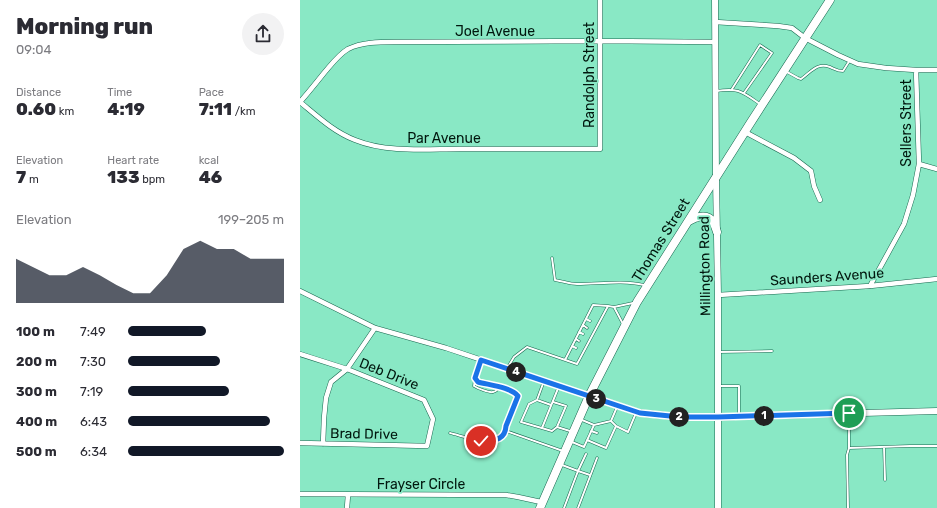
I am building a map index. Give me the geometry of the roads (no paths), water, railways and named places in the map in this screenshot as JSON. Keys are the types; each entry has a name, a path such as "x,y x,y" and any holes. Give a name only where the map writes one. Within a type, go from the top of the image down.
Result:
{"highway":[{"name":"Thomas Street","path":"541,505 589,396 637,302 830,0"},
{"path":"688,222 697,217 703,216 711,219 717,232"}],"main road":[{"name":"Millington Road","path":"715,0 718,295 718,508"},
{"path":"589,396 640,413 680,417 739,417 937,411"}],"street":[{"name":"Randolph Street","path":"600,0 600,149"},
{"path":"715,22 792,28 805,38 858,64 886,68 937,70"},
{"name":"Joel Avenue","path":"300,102 342,54 348,49 365,44 384,42 715,42"},
{"name":"Sellers Street","path":"870,286 904,224 913,195 919,164 916,70"},
{"name":"Par Avenue","path":"300,102 339,132 361,142 382,147 414,149 600,149"},
{"path":"745,132 794,158 811,171 814,186 820,200"},
{"path":"919,164 937,169"},
{"name":"Saunders Avenue","path":"718,295 870,286 937,279"},
{"path":"300,292 375,328 446,348 589,396"},
{"path":"323,444 326,398 331,382 347,369 375,328"},
{"name":"Deb Drive","path":"300,354 347,369 424,400 433,418 427,446"},
{"name":"Brad Drive","path":"300,443 427,446"},
{"name":"Frayser Circle","path":"300,494 506,495 518,496 541,505"},
{"path":"347,508 348,495"}],"lane":[{"path":"732,89 760,46 772,53 765,60 744,93"},
{"path":"784,70 801,79 814,68 821,65 838,71 842,70 850,60"},
{"path":"746,67 750,69"},
{"path":"715,91 732,89 744,93 762,105"},
{"path":"552,258 555,280 575,284 635,283 647,286"},
{"path":"565,360 593,305 614,307 637,302"},
{"path":"507,368 514,357 527,347 577,364 593,331 598,325 608,306"},
{"path":"614,307 625,326"},
{"path":"586,319 590,321"},
{"path":"583,325 587,328"},
{"path":"579,332 583,334"},
{"path":"572,346 576,348"},
{"path":"718,352 772,351"},
{"path":"481,360 474,386 476,388 493,392 498,387"},
{"path":"450,433 481,441 498,439 506,430 506,426 518,396 515,392 478,382 475,378"},
{"path":"544,381 537,400 529,404 521,422 552,430 558,426"},
{"path":"542,428 559,386"},
{"path":"718,386 739,386 739,417"},
{"path":"537,400 551,406"},
{"path":"553,402 566,406 558,421 558,426"},
{"path":"611,421 618,406"},
{"path":"550,409 554,411"},
{"path":"611,421 616,426 628,432 636,411"},
{"path":"848,508 849,413"},
{"path":"547,416 551,418"},
{"path":"579,419 594,425 611,421"},
{"path":"569,440 584,447 594,425"},
{"path":"558,426 573,432"},
{"path":"587,440 606,448 616,426"},
{"path":"506,430 564,451"},
{"path":"591,431 597,433"},
{"path":"607,437 611,439"},
{"path":"849,448 937,446"},
{"path":"884,447 885,480"},
{"path":"564,508 586,454"},
{"path":"578,508 597,458"},
{"path":"558,464 590,474"}]}
